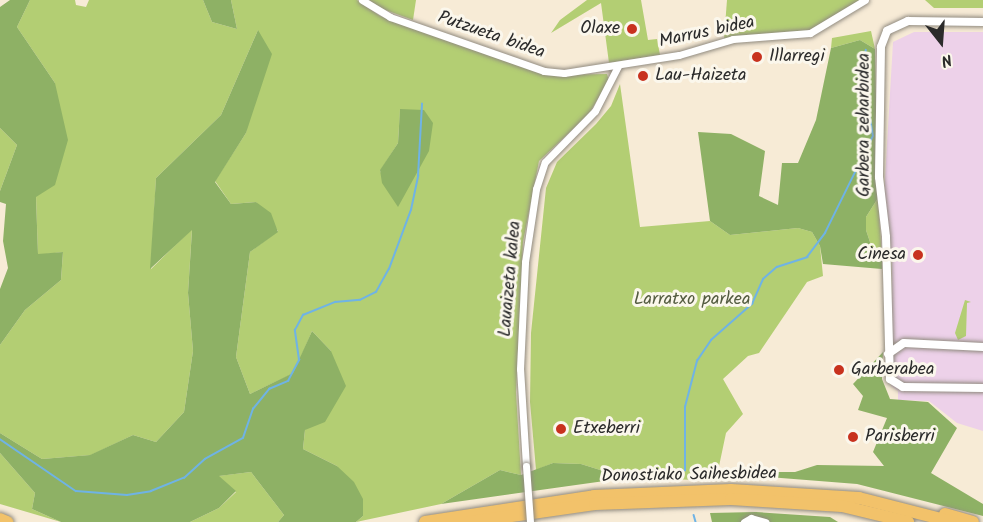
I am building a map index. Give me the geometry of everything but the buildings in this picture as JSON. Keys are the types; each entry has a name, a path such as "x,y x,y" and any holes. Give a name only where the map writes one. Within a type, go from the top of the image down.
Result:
{"highway":[{"name":"Donostiako Saihesbidea","path":"424,522 554,500 701,490 843,496 929,513 953,522"},
{"name":"Donostiako Saihesbidea","path":"470,522 595,504 700,499 815,502 903,521"},
{"path":"929,513 973,522"},
{"path":"0,519 7,522"}],"street":[{"name":"Putzueta bidea","path":"362,0 390,17 544,71 601,69 618,66"},
{"name":"Marrus bidea","path":"618,66 733,39 810,33 865,0"},
{"name":"Garbera zeharbidea","path":"983,22 899,23 883,37 879,177 886,237 888,374 898,386 983,388"},
{"name":"Lauaizeta kalea","path":"530,522 520,369 525,262 536,189 545,162 595,111 618,66"},
{"path":"601,69 610,72 613,79"},
{"path":"888,354 904,343 983,347"},
{"path":"744,522 751,518 765,522"}],"shaded area":[{"path":"914,32 983,32 983,431 957,423 929,401 898,400 898,391 891,386 892,260 884,196 893,42"}],"green space":[{"path":"10,0 30,0 17,27 55,83 68,140 55,185 36,197 38,254 63,252 61,280 25,310 0,345 0,289 8,268 3,241 6,204 0,202 0,191 17,145 0,128 0,7"},
{"path":"30,0 75,0 76,5 86,7 89,0 203,0 212,22 237,29 231,0 357,0 380,16 545,75 607,74 609,81 588,115 539,161 523,242 516,392 521,475 500,470 441,504 356,522 363,516 337,466 303,449 305,430 331,351 312,331 294,373 250,394 236,357 250,252 278,231 256,202 231,204 215,181 246,133 258,30 221,115 156,178 151,269 192,229 188,293 193,351 184,412 156,442 133,435 91,455 42,459 0,433 0,345 25,310 61,280 63,252 38,255 36,196 55,83 17,27","holes":["400,109 398,206 380,171 398,143"]},
{"path":"203,0 231,0 237,29 212,22"},
{"path":"369,0 416,0 413,20 380,8"},
{"path":"587,0 641,0 648,40 657,39 660,55 609,63 601,3 551,33 560,20"},
{"path":"727,0 861,0 808,31 724,39"},
{"path":"925,0 983,0 983,8 934,8"},
{"path":"258,30 272,54 246,133 215,182 231,204 256,202 271,213 278,232 250,252 236,357 250,394 293,373 312,331 331,351 346,386 325,422 305,430 303,449 337,466 354,482 363,499 363,516 356,522 278,522 284,515 251,472 219,476 236,491 219,508 190,522 61,522 32,509 35,493 0,453 0,433 42,459 90,455 133,435 156,442 184,412 193,351 188,293 192,230 150,269 156,178 221,115"},
{"path":"871,31 875,49 860,40 831,48 832,38"},
{"path":"860,40 875,49 878,198 866,217 866,230 872,248 882,259 882,269 823,264 820,246 812,232 798,228 730,235 710,221 698,132 731,134 765,151 759,196 778,205 782,163 798,163 816,120 831,48"},
{"name":"Larratxo parkea","path":"620,84 640,227 710,221 730,235 798,228 812,232 820,246 823,276 807,282 759,353 748,356 723,379 743,414 726,433 718,471 708,472 700,480 626,478 581,464 553,463 536,470 530,402 531,333 546,188 557,162 611,106"},
{"path":"400,109 424,110 433,123 429,151 398,207 382,183 380,170 398,143"},
{"path":"0,128 17,145 0,191"},
{"path":"878,198 882,259 872,248 866,230 866,217"},
{"path":"965,300 971,302 967,303 966,336 958,340 955,333"},
{"path":"883,352 882,379 890,399 928,402 957,428 931,473 983,504 983,516 857,484 754,476 759,472 795,472 817,465 884,466 873,452 887,418 858,410 863,396 853,384"},
{"path":"0,453 35,493 32,509 61,522 0,504"},
{"path":"553,463 581,464 626,478 441,504 500,470 521,475"},
{"path":"251,472 284,515 278,522 190,522 219,508 236,492 218,476"},
{"path":"756,512 830,517 838,522 712,522 710,513"}],"waterway":[{"path":"685,471 685,407 697,361 711,340 752,304 763,279 777,267 807,257 825,233 873,136 862,74 866,50"},
{"path":"0,439 76,491 127,495 151,491 184,478 205,459 243,438 253,409 269,389 288,381 299,360 295,330 303,315 335,302 360,300 376,292 389,269 411,210 418,176 422,104"},
{"path":"694,515 696,522"}],"place":[{"name":"Olaxe","path":"632,29"},
{"name":"Illarregi","path":"757,57"},
{"name":"Lau-Haizeta","path":"643,76"},
{"name":"Cinesa","path":"918,255"},
{"name":"Garberabea","path":"839,370"},
{"name":"Etxeberri","path":"561,429"},
{"name":"Parisberri","path":"853,437"}]}
